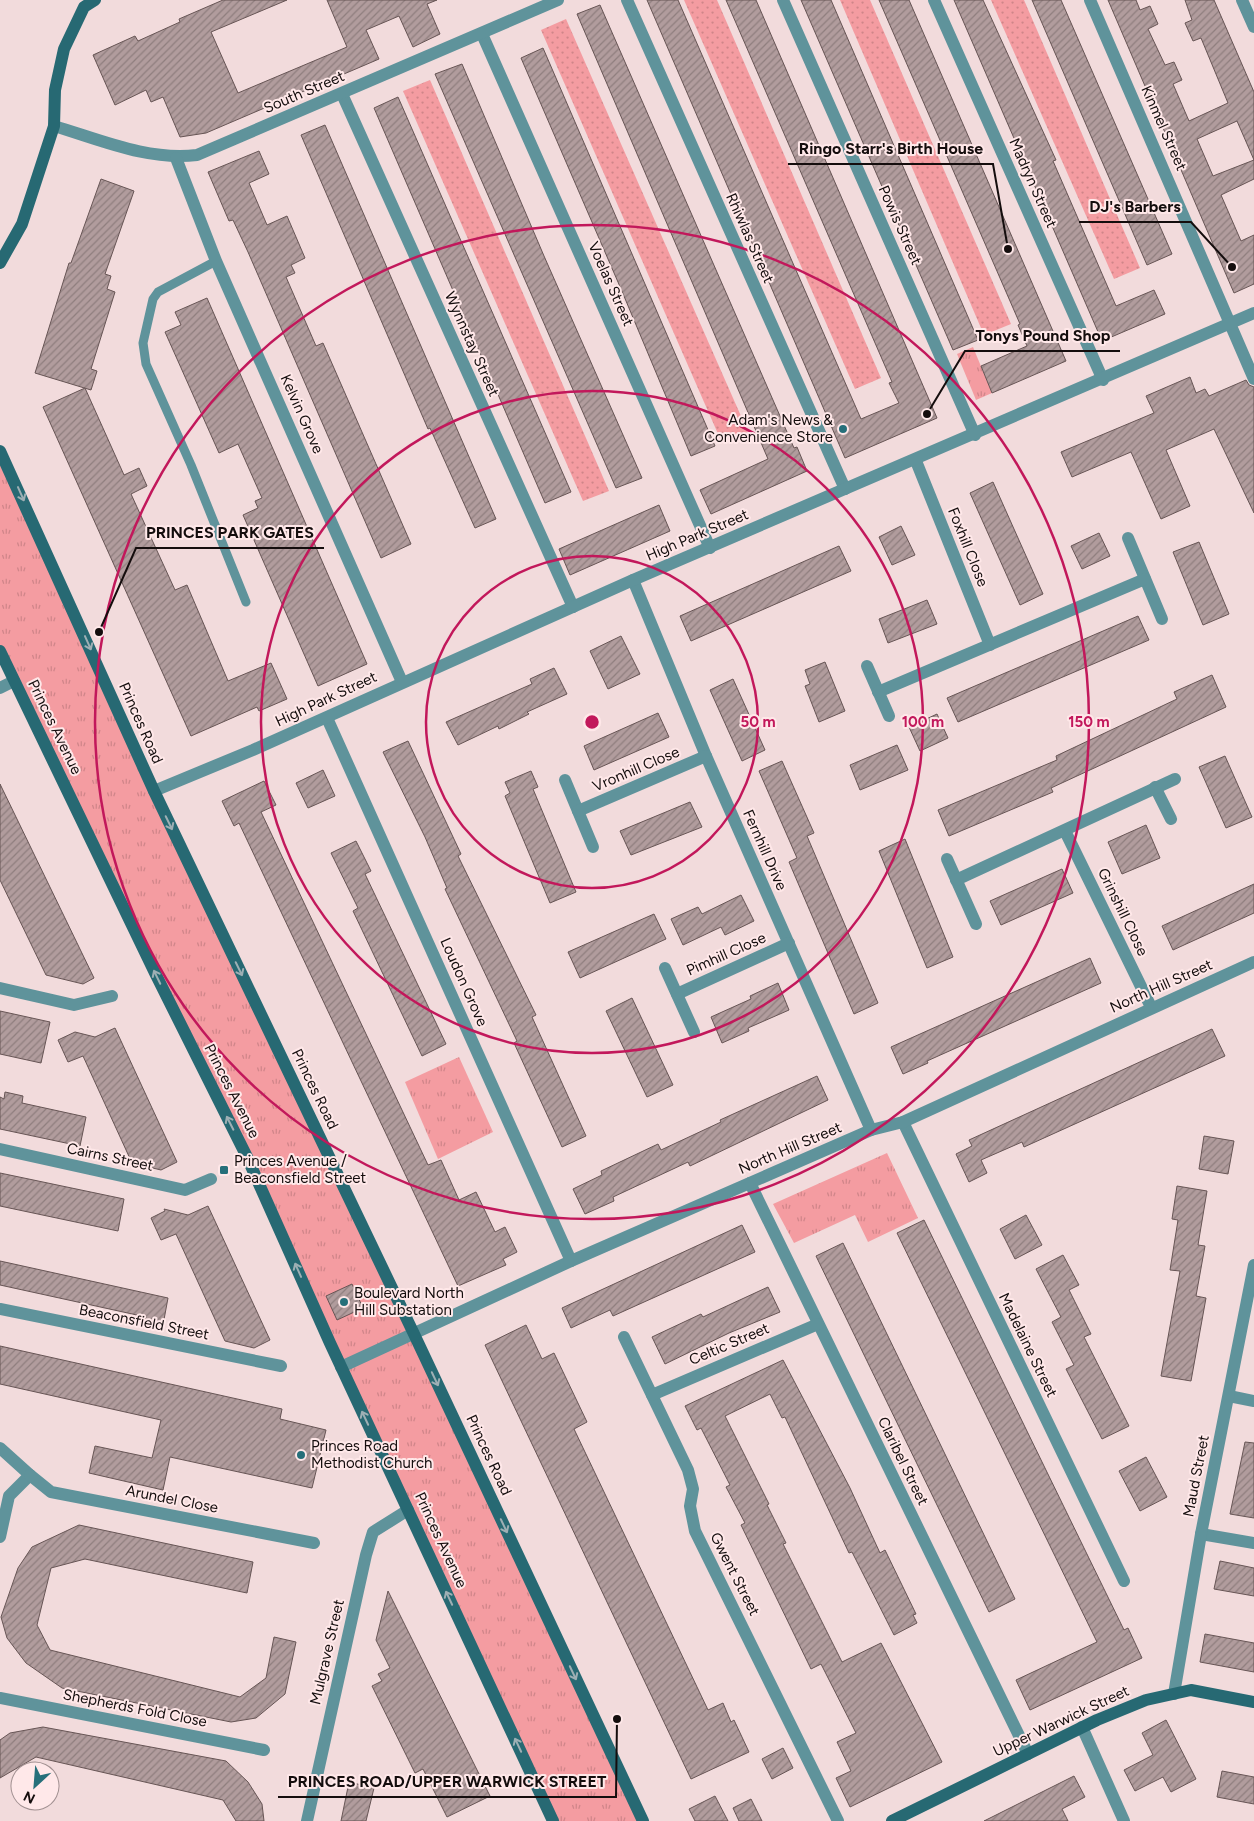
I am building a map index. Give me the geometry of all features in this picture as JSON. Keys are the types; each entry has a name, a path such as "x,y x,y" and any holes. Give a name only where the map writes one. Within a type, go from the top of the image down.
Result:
{"main road":[{"path":"0,263 22,224 54,126 55,90 64,49 84,7 95,0"},
{"name":"Princes Road","path":"0,451 154,791 414,1334 643,1821"},
{"name":"Princes Avenue","path":"0,652 155,973 247,1157 341,1367 553,1821"},
{"name":"Upper Warwick Street","path":"892,1821 1082,1727 1146,1700 1191,1690 1254,1702"}],"street":[{"name":"South Street","path":"54,126 148,155 176,158 197,156 558,0"},
{"name":"Rhiwlas Street","path":"627,0 845,489"},
{"name":"Powis Street","path":"783,0 975,435"},
{"name":"Madryn Street","path":"934,0 1103,380"},
{"name":"Kinmel Street","path":"1090,0 1254,380"},
{"path":"1242,0 1253,23"},
{"name":"Voelas Street","path":"482,34 710,548"},
{"name":"Wynnstay Street","path":"342,94 573,607"},
{"name":"Kelvin Grove","path":"176,158 216,261 402,682"},
{"name":"High Park Street","path":"154,791 327,718 402,682 633,580 845,489 916,461 1254,313"},
{"name":"Foxhill Close","path":"916,461 990,645"},
{"path":"1128,538 1162,619"},
{"path":"878,692 1145,579"},
{"name":"Fernhill Drive","path":"633,580 706,756 871,1130"},
{"path":"868,666 889,716"},
{"path":"0,688 14,681"},
{"name":"Loudon Grove","path":"327,718 571,1261"},
{"name":"Vronhill Close","path":"578,811 706,756"},
{"path":"956,880 1175,779"},
{"path":"564,780 593,847"},
{"path":"1155,788 1170,819"},
{"name":"Grinshill Close","path":"1065,831 1151,1007"},
{"path":"946,859 976,924"},
{"name":"Pimhill Close","path":"677,994 789,944"},
{"name":"North Hill Street","path":"341,1367 571,1261 871,1130 903,1122 1151,1007 1254,962"},
{"name":"Pimhill Close","path":"665,968 694,1032"},
{"path":"0,988 74,1005 112,996"},
{"name":"Madelaine Street","path":"903,1122 1124,1582"},
{"name":"Cairns Street","path":"0,1149 185,1190 211,1179"},
{"name":"Claribel Street","path":"750,1183 1028,1754"},
{"name":"Maud Street","path":"1174,1694 1201,1534 1254,1265"},
{"name":"Beaconsfield Street","path":"0,1309 281,1366"},
{"name":"Celtic Street","path":"652,1395 818,1324"},
{"name":"Gwent Street","path":"624,1337 688,1470 693,1489 690,1506 695,1531 838,1821"},
{"path":"1229,1396 1254,1401"},
{"name":"Arundel Close","path":"0,1448 52,1492 314,1543"},
{"path":"0,1537 9,1496 30,1475"},
{"name":"Mulgrave Street","path":"307,1821 346,1640 373,1532 408,1510"},
{"path":"1201,1534 1254,1543"},
{"name":"Shepherds Fold Close","path":"0,1698 264,1750"},
{"path":"1082,1727 1124,1821"}],"lane":[{"path":"216,261 158,292 153,299 143,354 246,602"}],"green space":[{"path":"684,0 717,0 881,378 855,389"},
{"path":"840,0 870,0 1011,324 984,335"},
{"path":"991,0 1024,0 1140,268 1114,279"},
{"path":"566,19 748,432 722,443 541,30"},
{"path":"430,80 609,491 583,501 403,91"},
{"path":"973,347 992,393 976,400 957,354"},
{"path":"0,451 643,1821 553,1821 409,1510 0,651"},
{"path":"459,1057 493,1132 438,1159 405,1082"},
{"path":"887,1153 918,1218 868,1242 855,1215 794,1243 773,1204"}],"building":[{"path":"223,0 287,0 211,32 238,93 347,47 327,0 437,0 427,4 440,34 413,47 399,16 366,30 379,59 206,133 180,137 163,97 151,102 146,90 115,105 93,55 135,36 138,41 180,22 179,19"},
{"path":"647,0 678,0 861,419 899,403 889,383 892,382 726,0 756,0 937,418 845,458"},
{"path":"801,0 831,0 978,340 953,350"},
{"path":"879,0 909,0 1066,361 992,393 981,366 1027,346 1018,325 1020,324"},
{"path":"954,0 983,0 1056,160 1053,161 1116,306 1154,290 1165,314 1102,341"},
{"path":"1032,0 1061,0 1172,254 1147,265"},
{"path":"1108,0 1136,0 1140,10 1150,6 1158,24 1148,29 1165,65 1174,62 1182,80 1173,84 1189,121 1228,103 1201,38 1193,41 1185,23 1192,20 1185,0 1214,0 1254,92 1254,160 1254,179 1221,195 1241,241 1254,235 1254,284 1234,293","holes":["1237,121 1254,160 1213,176 1197,139"]},
{"path":"600,5 794,448 797,447 807,471 711,514 700,490 768,459 577,14"},
{"path":"543,48 715,446 691,456 521,58"},
{"path":"462,64 642,478 616,488 435,74"},
{"path":"398,97 571,492 545,503 374,108"},
{"path":"325,125 496,519 475,528 430,428 428,429 301,135"},
{"path":"259,151 269,174 249,183 267,225 287,216 305,258 291,265 295,273 286,277 316,346 323,343 411,544 381,558 248,252 233,220 229,221 208,172"},
{"path":"101,179 134,191 105,274 111,276 107,289 115,292 91,369 97,371 91,390 35,373 69,263 71,263"},
{"path":"207,298 367,664 318,686 243,515 258,508 255,501 262,498 238,444 219,453 165,332 181,325 175,312"},
{"path":"1190,377 1196,393 1205,389 1209,396 1246,380 1249,385 1254,387 1254,513 1214,429 1166,450 1190,506 1161,519 1131,452 1072,477 1061,452 1154,413 1146,396"},
{"path":"85,388 124,475 139,468 147,486 131,494 175,590 187,585 228,681 271,663 287,699 259,711 257,707 191,736 43,407"},
{"path":"993,482 1043,594 1020,605 970,493"},
{"path":"659,505 670,531 570,575 559,549"},
{"path":"901,526 915,555 892,565 879,537"},
{"path":"1099,533 1110,556 1082,569 1071,546"},
{"path":"1199,542 1229,614 1203,625 1173,552"},
{"path":"839,546 851,571 691,641 680,616"},
{"path":"927,600 937,624 888,643 879,619"},
{"path":"1138,616 1149,640 958,722 947,698"},
{"path":"621,636 640,674 608,689 590,651"},
{"path":"825,662 845,711 819,722 805,686 810,684 805,670"},
{"path":"554,668 567,694 527,712 529,714 499,729 498,726 458,745 446,722 532,684 530,679"},
{"path":"1212,675 1226,707 1051,788 1053,792 949,836 938,810 1057,760 1056,756 1177,699 1174,692"},
{"path":"733,679 765,750 742,761 710,690"},
{"path":"658,713 669,737 594,770 584,746"},
{"path":"937,714 948,738 920,751 909,727"},
{"path":"408,741 461,854 458,856 536,1015 532,1017 586,1136 562,1147 514,1043 517,1041 445,889 447,888 425,837 383,752"},
{"path":"897,745 908,770 860,790 850,765"},
{"path":"1225,756 1252,817 1226,828 1199,767"},
{"path":"782,761 814,833 807,836 878,1003 854,1014 789,862 797,858 759,771"},
{"path":"323,770 335,796 308,808 296,783"},
{"path":"531,771 538,787 533,789 576,892 550,903 505,796 510,793 505,782"},
{"path":"264,781 276,805 261,812 428,1165 441,1160 459,1200 476,1192 495,1232 505,1227 517,1252 503,1259 506,1265 458,1286 239,823 234,826 222,801"},
{"path":"0,784 94,978 83,984 46,975 0,880"},
{"path":"690,802 702,827 631,855 620,831"},
{"path":"1146,825 1160,858 1122,874 1108,842"},
{"path":"905,839 953,957 927,968 879,851"},
{"path":"356,841 371,871 365,874 446,1044 422,1056 353,911 358,908 331,853"},
{"path":"1062,869 1073,893 1001,925 990,901"},
{"path":"1254,884 1254,913 1173,950 1162,926"},
{"path":"741,895 754,921 725,935 721,927 683,945 671,919 698,907 702,914"},
{"path":"654,914 666,939 580,978 568,952"},
{"path":"1090,958 1101,983 927,1061 928,1063 903,1074 891,1047"},
{"path":"778,983 789,1010 748,1028 749,1031 722,1043 711,1017 751,999 750,996"},
{"path":"632,998 673,1085 647,1097 606,1011"},
{"path":"0,1011 50,1022 41,1063 0,1054"},
{"path":"115,1028 177,1162 161,1170 132,1163 83,1056 68,1062 58,1040 75,1032 95,1037"},
{"path":"1212,1029 1225,1056 1024,1147 1022,1142 981,1160 987,1173 969,1182 956,1154 972,1146 969,1140"},
{"path":"817,1076 828,1100 690,1166 688,1162 613,1197 614,1201 585,1214 573,1189 602,1175 601,1171 658,1144 661,1150 721,1122 720,1120"},
{"path":"5,1092 23,1096 22,1103 86,1117 80,1146 0,1129 0,1097 4,1099"},
{"path":"1204,1136 1234,1141 1228,1174 1199,1169"},
{"path":"0,1173 124,1199 118,1231 0,1206"},
{"path":"1177,1186 1207,1191 1198,1245 1205,1246 1196,1296 1206,1298 1191,1381 1161,1376 1180,1271 1170,1270 1178,1220 1172,1219"},
{"path":"208,1206 270,1340 254,1348 225,1341 176,1234 161,1240 151,1218 165,1211 164,1209 188,1215"},
{"path":"1026,1215 1042,1245 1015,1259 1000,1229"},
{"path":"924,1220 1124,1630 1128,1628 1142,1658 1030,1710 1016,1680 1097,1642 897,1233"},
{"path":"742,1225 755,1252 613,1316 610,1310 571,1328 562,1308"},
{"path":"843,1243 1015,1599 989,1612 816,1256"},
{"path":"1063,1255 1079,1285 1069,1290 1091,1334 1084,1337 1129,1426 1102,1439 1066,1369 1074,1365 1052,1322 1061,1317 1036,1269"},
{"path":"0,1261 168,1298 163,1325 144,1321 146,1317 0,1285"},
{"name":"Boulevard North Hill Substation","path":"352,1284 363,1308 337,1320 326,1296"},
{"path":"768,1287 780,1312 729,1333 665,1364 652,1337 701,1314 703,1317"},
{"path":"526,1325 542,1359 554,1353 587,1422 574,1429 708,1710 723,1703 731,1722 734,1720 749,1752 691,1779 485,1345"},
{"path":"0,1346 282,1409 280,1419 326,1430 312,1488 170,1457 163,1490 89,1473 95,1446 152,1458 161,1420 0,1384"},
{"path":"783,1360 850,1488 880,1553 885,1550 916,1614 913,1615 917,1623 894,1635 852,1552 849,1553 785,1417 782,1418 770,1394 725,1416 769,1504 767,1505 786,1543 783,1544 842,1662 881,1643 942,1762 850,1807 836,1778 851,1771 837,1742 856,1733 821,1664 811,1669 741,1525 745,1523 726,1487 730,1485 701,1428 697,1430 685,1406"},
{"path":"1245,1442 1254,1443 1254,1518 1230,1514"},
{"path":"1146,1457 1167,1497 1140,1511 1119,1471"},
{"path":"79,1525 253,1562 247,1593 85,1559 51,1568 37,1625 50,1650 240,1697 266,1678 274,1637 296,1642 285,1694 256,1718 231,1722 62,1688 26,1663 7,1638 1,1617 18,1568 32,1547"},
{"path":"1220,1561 1254,1568 1254,1596 1214,1589"},
{"path":"388,1591 490,1796 447,1817 423,1769 415,1773 372,1686 382,1681 378,1674 390,1668 376,1640"},
{"path":"1205,1634 1254,1643 1254,1672 1200,1662"},
{"path":"1166,1720 1196,1779 1171,1792 1163,1777 1135,1791 1124,1770 1153,1755 1142,1733"},
{"path":"43,1727 226,1761 248,1782 262,1804 264,1821 236,1821 223,1800 36,1757 29,1761 10,1761 10,1772 0,1778 0,1740 10,1733"},
{"path":"783,1748 793,1768 772,1779 762,1759"},
{"path":"1222,1771 1254,1777 1254,1804 1217,1797"},
{"path":"1074,1776 1085,1797 1062,1809 1068,1821 984,1821"},
{"path":"349,1782 374,1788 366,1821 341,1821"},
{"path":"715,1796 728,1821 695,1821 689,1809"},
{"path":"751,1799 762,1821 739,1821 733,1808"}],"place":[{"name":"Ringo Starr's Birth House","path":"1008,249"},
{"name":"DJ's Barbers","path":"1232,267"},
{"name":"Tonys Pound Shop","path":"927,414"},
{"name":"Adam's News & Convenience Store","path":"843,429"},
{"name":"PRINCES PARK GATES","path":"99,632"},
{"name":"Princes Avenue / Beaconsfield Street","path":"224,1170"},
{"name":"Boulevard North Hill Substation","path":"344,1302"},
{"name":"Princes Road Methodist Church","path":"301,1455"},
{"name":"PRINCES ROAD/UPPER WARWICK STREET","path":"617,1719"}]}
